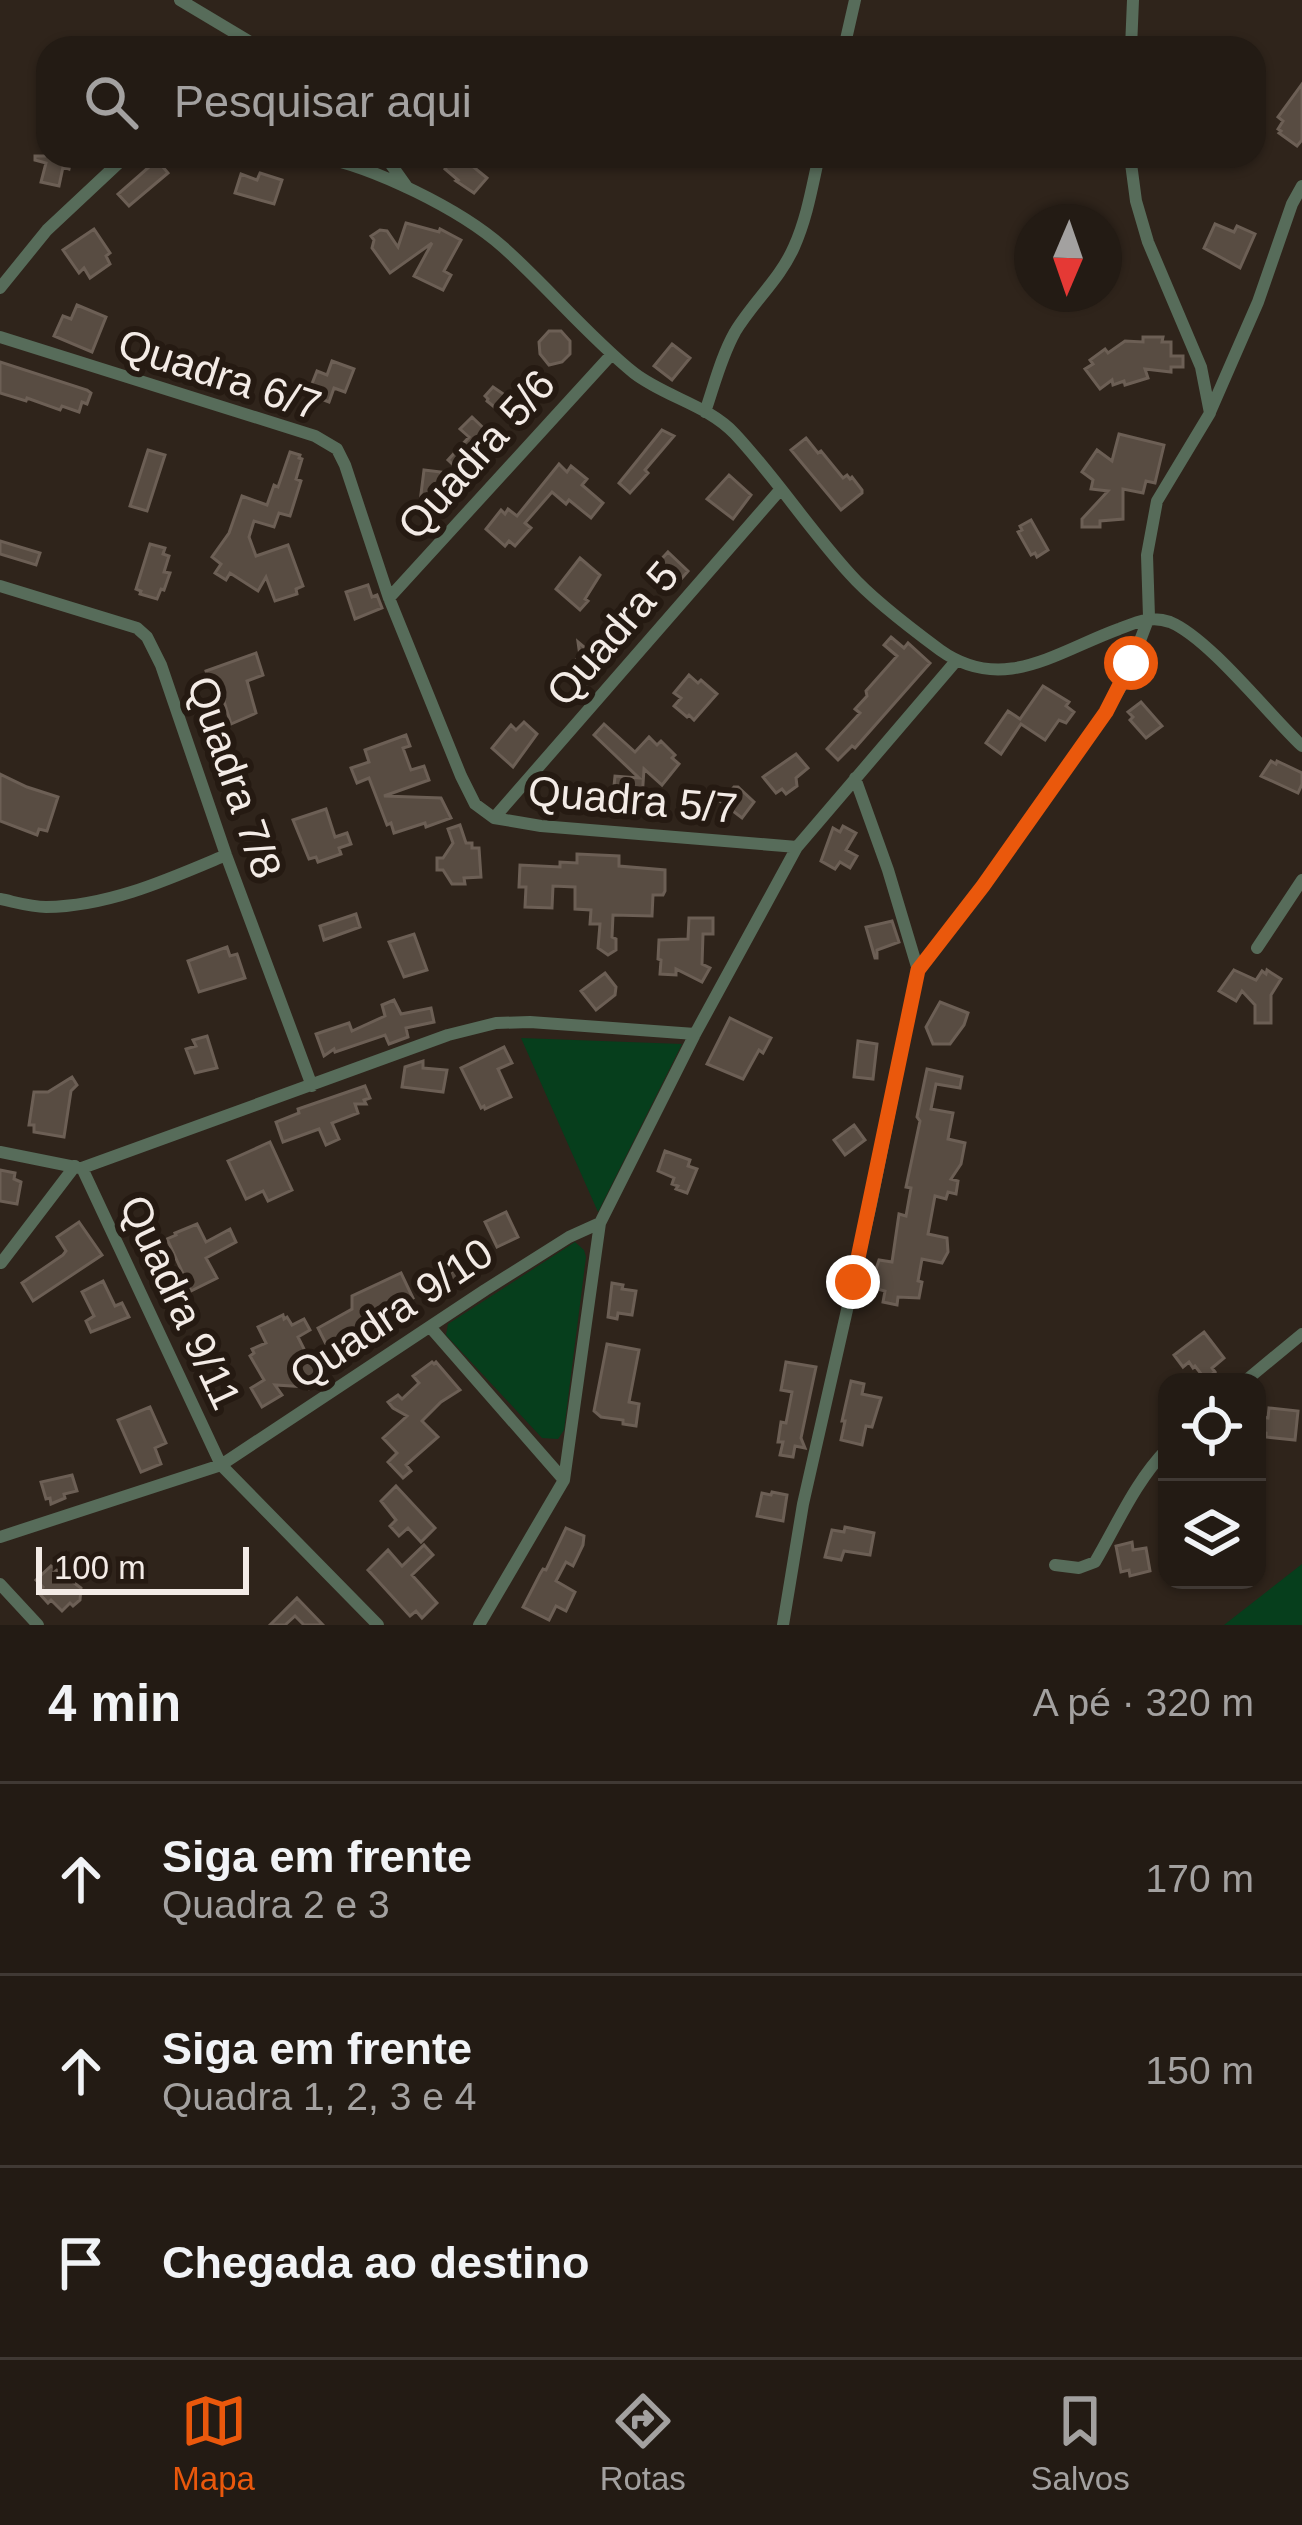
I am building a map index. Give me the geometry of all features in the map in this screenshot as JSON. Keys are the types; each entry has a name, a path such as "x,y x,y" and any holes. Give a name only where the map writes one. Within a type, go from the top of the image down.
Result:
{"street":[{"path":"181,0 240,36"},
{"path":"847,36 855,0"},
{"path":"1131,36 1132,0"},
{"path":"1,285 47,230 114,168"},
{"path":"356,168 407,188 472,224 500,244 612,354 654,387 732,430 853,578 956,661 1012,670 1044,662 1149,617 1168,621 1185,630 1302,746"},
{"path":"393,168 407,188"},
{"path":"705,412 735,333 793,251 816,168"},
{"path":"1132,168 1148,242 1201,368 1210,413"},
{"path":"783,1625 803,1504 918,970 983,886 1125,680 1149,617 1147,555 1157,501 1210,413 1302,186"},
{"name":"Quadra 6/7","path":"0,337 315,436 337,449 388,598"},
{"name":"Quadra 5/6","path":"388,598 612,354"},
{"name":"Quadra 5","path":"494,818 780,490"},
{"name":"Quadra 7/8","path":"0,586 137,628 147,637 312,1086"},
{"name":"Quadra 5/7","path":"388,598 460,776 476,804 494,818 797,847"},
{"path":"479,1625 564,1480 600,1223 694,1034 797,847 956,661"},
{"path":"855,778 918,970"},
{"path":"0,899 44,907 98,900 155,885 226,855"},
{"path":"1257,949 1302,880"},
{"path":"0,1152 78,1167 448,1035 496,1023 694,1034"},
{"path":"1,1263 78,1167"},
{"name":"Quadra 9/11","path":"78,1167 221,1465 378,1625"},
{"name":"Quadra 9/10","path":"0,1538 221,1465 569,1237 600,1223"},
{"path":"430,1328 564,1480"},
{"path":"1255,1373 1302,1334"},
{"path":"1054,1565 1079,1568 1095,1562 1132,1493 1158,1458"},
{"path":"0,1584 38,1625"}],"green space":[{"path":"521,1038 682,1044 598,1212"},
{"path":"575,1242 586,1257 564,1430 558,1439 542,1438 446,1335 448,1324"},
{"path":"1302,1564 1302,1625 1224,1625"}],"building":[{"path":"1302,84 1302,140 1297,146 1279,133 1283,121 1278,117"},
{"path":"45,168 63,168 59,186 41,182"},
{"path":"148,168 164,168 168,173 129,206 118,194"},
{"path":"475,168 487,178 474,193 445,169"},
{"path":"260,173 282,180 274,204 235,193 241,174 257,180"},
{"path":"406,223 440,229 461,240 444,271 451,275 443,290 414,276 432,243 390,273 372,248 371,236 380,230 387,231 398,247"},
{"path":"1215,224 1255,234 1240,268 1204,248"},
{"path":"94,229 110,253 106,256 110,264 90,278 84,268 79,273 63,250"},
{"path":"77,305 106,317 92,352 54,336 63,316 71,319"},
{"path":"549,331 561,331 570,341 570,354 549,365 540,354 539,342"},
{"path":"1143,337 1171,342 1171,356 1183,356 1183,367 1171,367 1171,372 1145,369 1148,378 1125,385 1124,381 1113,385 1112,380 1100,389 1085,369 1093,364 1090,360 1125,341 1143,342"},
{"path":"672,344 690,358 672,380 654,366"},
{"path":"332,361 354,369 345,392 334,388 329,402 308,394 317,371 327,375"},
{"path":"0,362 87,390 91,393 87,404 82,402 79,412 62,406 60,410 0,393"},
{"path":"493,387 527,410 515,424 487,401 485,396"},
{"path":"472,417 498,442 485,455 489,459 468,479 448,460 469,437 460,429"},
{"path":"662,430 674,436 630,493 619,483"},
{"path":"1119,434 1164,445 1155,483 1146,481 1143,493 1123,489 1123,519 1082,527 1082,519 1108,491 1091,489 1093,480 1082,472 1097,450 1112,461"},
{"path":"806,438 843,478 852,477 862,490 841,510 791,450"},
{"path":"148,450 165,455 147,511 130,506"},
{"path":"290,452 302,459 290,516 279,513 274,527 254,521 249,537 256,556 288,545 303,586 296,589 297,594 275,601 266,577 258,591 230,573 226,580 215,573 221,564 212,557 229,533 242,496 267,505"},
{"path":"559,464 567,472 571,466 587,479 582,485 603,503 591,518 552,492 525,523 531,528 515,546 509,541 505,546 486,529 501,510 517,516"},
{"path":"424,470 441,472 435,512 419,510"},
{"path":"729,475 751,495 733,519 707,499"},
{"path":"1031,520 1048,550 1037,557 1018,532"},
{"path":"0,541 40,553 36,565 0,554"},
{"path":"150,544 165,548 163,554 169,556 164,572 170,573 157,599 136,589"},
{"path":"668,552 688,571 675,586 655,566"},
{"path":"580,558 600,575 580,610 556,589"},
{"path":"368,585 382,608 355,619 346,592"},
{"path":"891,637 904,648 908,643 930,663 855,748 838,760 827,749 860,713 855,709 866,691 897,656 884,645"},
{"path":"578,642 605,665 583,691 562,673 580,656"},
{"path":"256,653 263,675 247,681 256,713 231,724 218,682 210,684 206,671"},
{"path":"689,675 717,694 694,720 674,706 681,698 674,693"},
{"path":"1043,686 1069,702 1066,706 1074,712 1066,723 1059,720 1045,740 1021,724 1001,754 986,743 1008,711 1020,719"},
{"path":"1141,702 1162,726 1146,738 1128,712"},
{"path":"524,722 537,734 513,767 492,748 511,725 516,730"},
{"path":"604,724 635,752 649,737 657,745 661,741 679,764 662,785 644,769 641,814 612,806 615,776 639,778 594,735"},
{"path":"406,735 410,746 403,748 411,770 424,766 429,780 384,796 441,798 451,818 394,833 369,778 357,783 351,768 369,762 365,750"},
{"path":"796,754 808,768 796,778 797,786 786,794 782,789 776,793 763,777"},
{"path":"1271,761 1302,773 1298,793 1261,776"},
{"path":"0,774 58,797 47,831 39,829 37,835 0,821"},
{"path":"734,787 754,802 742,818 721,802"},
{"path":"326,809 335,837 347,833 351,844 339,848 341,854 318,862 316,857 309,859 293,820"},
{"path":"460,825 466,843 479,848 481,877 452,884 443,870 437,870 437,858 443,858 453,843 448,829"},
{"path":"843,826 856,833 846,850 857,856 850,868 840,862 835,869 821,861 833,828 840,832"},
{"path":"577,854 619,856 619,866 665,870 665,891 653,895 652,916 613,915 616,950 608,955 598,948 600,924 590,924 591,910 575,909 575,887 553,886 552,908 525,907 520,865 560,867 560,862 577,863"},
{"path":"356,914 360,927 324,940 320,926"},
{"path":"689,918 713,918 713,934 703,934 702,964 710,968 702,982 676,969 676,975 660,974 659,940 688,939"},
{"path":"892,921 899,942 877,950 875,958 866,927"},
{"path":"414,934 427,970 404,977 389,942"},
{"path":"227,947 230,956 237,954 245,978 199,992 188,961"},
{"path":"1234,970 1256,980 1267,970 1281,979 1271,995 1271,1023 1255,1023 1255,1005 1242,991 1236,1001 1219,991"},
{"path":"605,973 616,987 615,995 596,1010 581,991"},
{"path":"394,1000 401,1014 431,1008 434,1022 406,1028 408,1037 389,1044 385,1035 324,1056 316,1034 349,1023 352,1031 385,1016 382,1005"},
{"path":"940,1002 968,1013 950,1044 933,1044 926,1027"},
{"path":"730,1018 771,1038 743,1079 707,1064"},
{"path":"207,1036 217,1068 195,1073 186,1049 196,1046 193,1040"},
{"path":"858,1041 877,1044 873,1079 854,1077"},
{"path":"504,1047 512,1063 498,1069 511,1097 481,1108 461,1068"},
{"path":"423,1061 423,1068 447,1070 443,1092 402,1087 405,1067"},
{"path":"927,1069 962,1077 960,1088 936,1084 931,1109 953,1113 948,1139 965,1143 961,1164 951,1179 958,1181 956,1194 948,1192 946,1199 935,1196 928,1234 947,1238 948,1252 942,1263 922,1259 919,1298 898,1297 897,1305 883,1302 885,1291 870,1287 879,1260 892,1262 899,1214 906,1216 911,1188 906,1187"},
{"path":"72,1077 77,1085 71,1091 64,1137 34,1132 34,1125 29,1125 34,1092 48,1092"},
{"path":"365,1086 370,1098 364,1100 366,1104 355,1104 358,1113 332,1123 339,1139 326,1145 319,1129 283,1142 276,1122 299,1113 298,1109"},
{"path":"854,1125 865,1140 845,1155 834,1140"},
{"path":"270,1142 292,1190 268,1201 263,1191 246,1199 228,1161"},
{"path":"665,1151 690,1160 688,1166 697,1169 687,1193 676,1189 674,1178 658,1171"},
{"path":"0,1170 15,1173 14,1179 21,1182 17,1204 0,1201"},
{"path":"506,1212 518,1237 497,1247 485,1222"},
{"path":"79,1222 102,1255 33,1301 22,1283 63,1255 66,1251 57,1237"},
{"path":"197,1224 206,1242 230,1229 236,1242 206,1258 217,1278 191,1291 167,1239"},
{"path":"463,1264 471,1276 436,1299 430,1286"},
{"path":"401,1273 413,1298 395,1307 397,1313 354,1332 359,1340 351,1345 355,1352 339,1360 331,1354 318,1328 352,1309 352,1296"},
{"path":"103,1281 115,1306 122,1303 129,1317 91,1332 86,1321 94,1316 82,1292"},
{"path":"612,1283 636,1291 632,1315 608,1317"},
{"path":"283,1315 292,1325 304,1319 310,1330 298,1337 321,1383 309,1389 275,1385 282,1395 262,1407 251,1388 264,1380 250,1356 252,1349 266,1343 258,1327"},
{"path":"1204,1332 1224,1358 1212,1368 1214,1373 1200,1373 1189,1362 1183,1367 1174,1355"},
{"path":"607,1344 639,1350 629,1402 639,1404 636,1426 594,1411"},
{"path":"432,1362 460,1390 422,1421 438,1437 406,1465 411,1471 403,1478 388,1462 397,1453 383,1438 407,1416 388,1402 398,1395 402,1399 419,1383 413,1376"},
{"path":"786,1362 816,1367 801,1438 805,1448 795,1446 793,1457 780,1455 783,1442 778,1442 792,1392 781,1390"},
{"path":"851,1381 864,1384 862,1394 881,1398 862,1445 841,1440"},
{"path":"150,1407 166,1443 155,1448 161,1464 141,1472 118,1420"},
{"path":"1269,1408 1298,1411 1295,1440 1266,1437"},
{"path":"72,1475 77,1491 51,1504 41,1482"},
{"path":"396,1486 435,1528 421,1542 408,1528 399,1536 390,1526 396,1520 381,1501"},
{"path":"762,1493 787,1495 783,1521 757,1516"},
{"path":"845,1527 874,1533 870,1555 844,1551 841,1560 825,1557 832,1530 844,1532"},
{"path":"566,1528 584,1536 583,1545 573,1566 566,1562 556,1581 575,1592 566,1611 556,1606 549,1620 523,1607"},
{"path":"1132,1542 1133,1550 1146,1548 1150,1571 1130,1576 1129,1570 1121,1572 1116,1546"},
{"path":"424,1545 433,1555 412,1575 437,1603 422,1618 416,1611 410,1616 368,1570 388,1550 402,1566"},
{"path":"51,1566 81,1588 80,1600 62,1611 38,1592 43,1587 36,1580"},
{"path":"297,1598 323,1625 304,1625 295,1616 285,1625 270,1625"}],"route":[{"path":"853,1282 918,970 1106,712 1131,663"}]}
